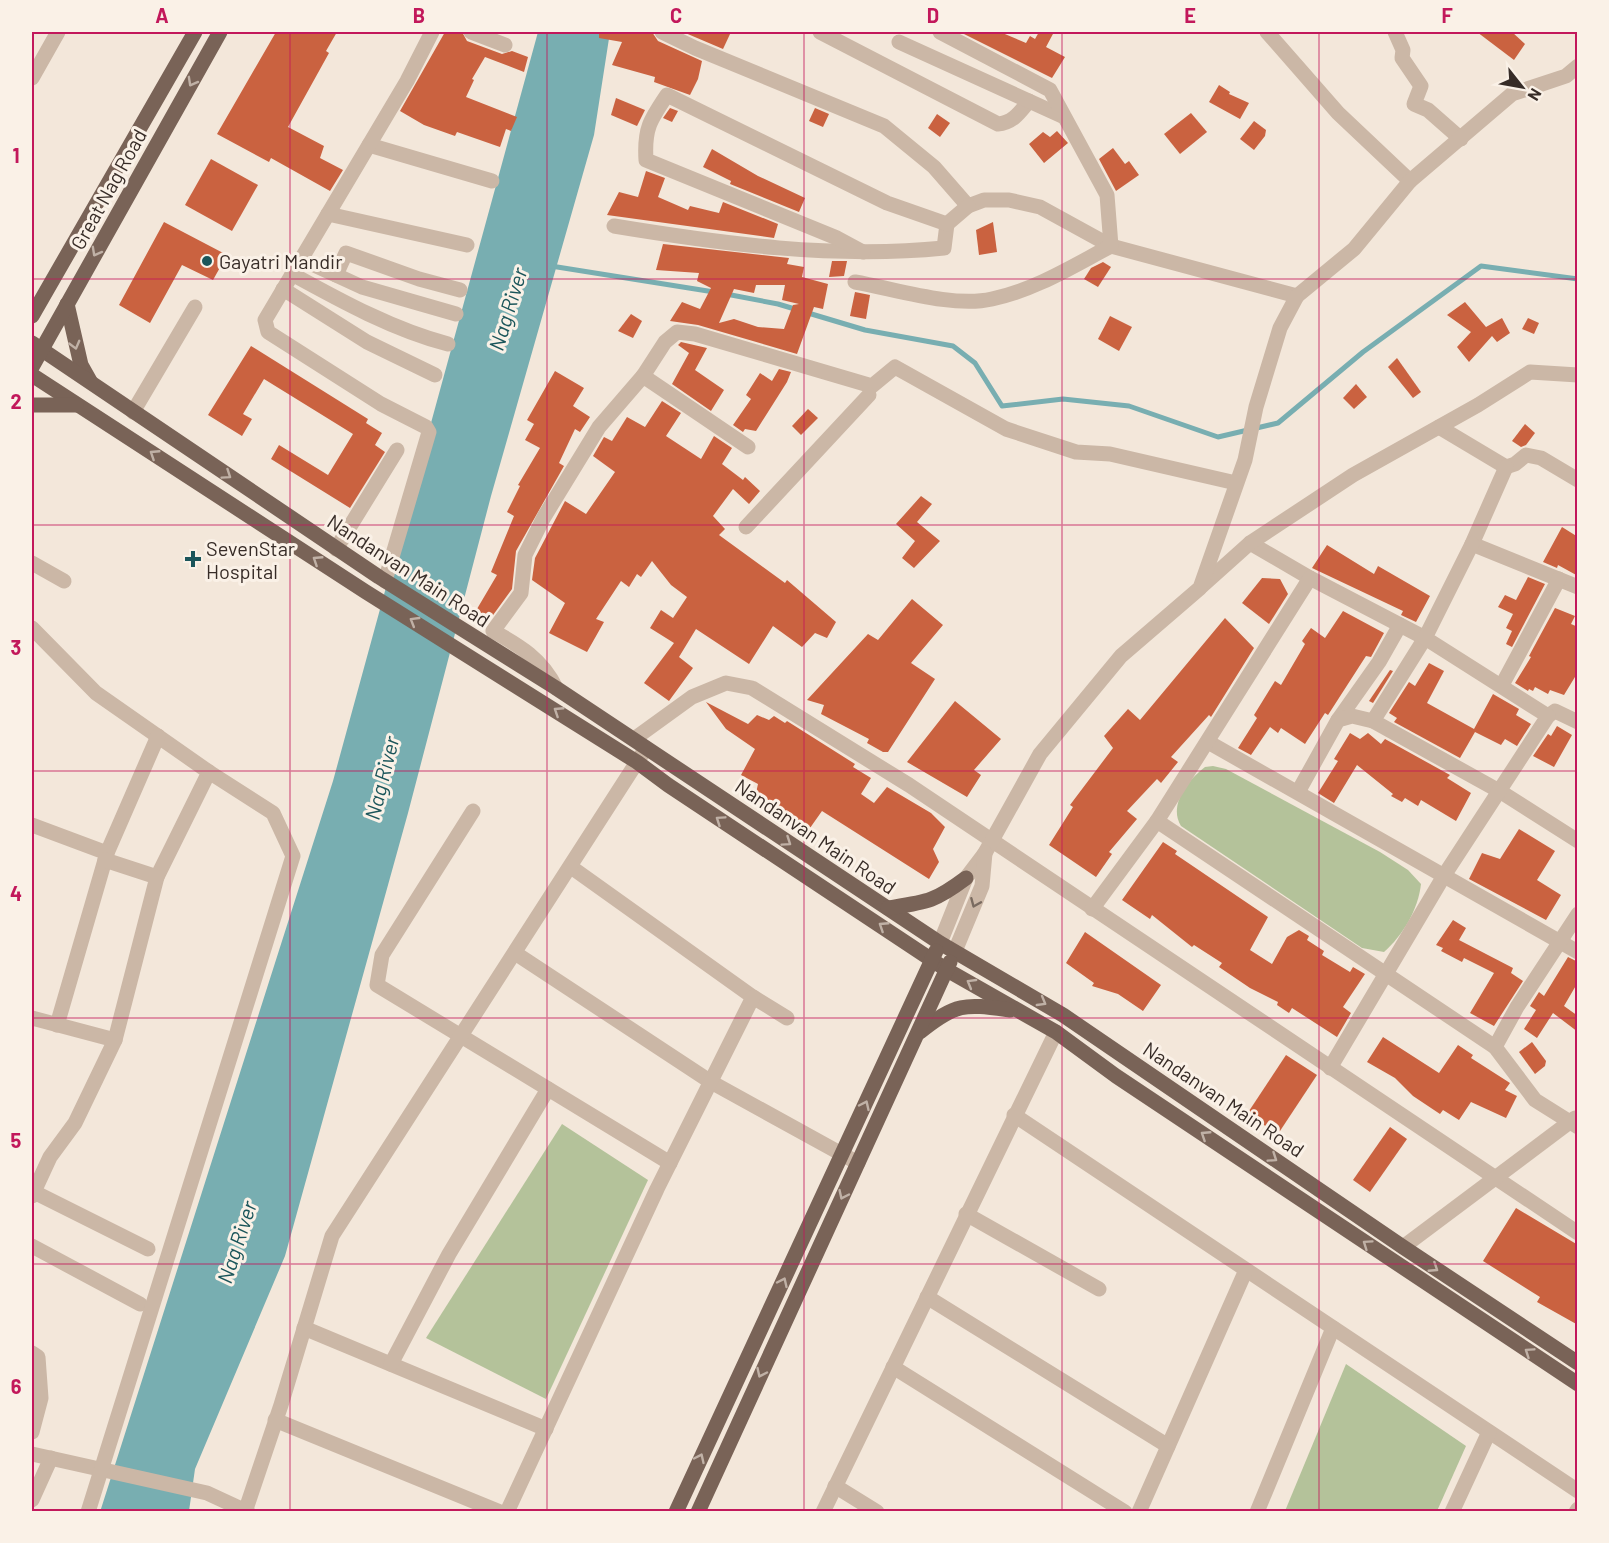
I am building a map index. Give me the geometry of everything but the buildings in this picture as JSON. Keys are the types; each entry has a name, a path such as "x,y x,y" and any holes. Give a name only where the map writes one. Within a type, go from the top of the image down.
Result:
{"main road":[{"name":"Great Nag Road","path":"32,316 195,32"},
{"name":"Great Nag Road","path":"32,367 36,346 67,304 220,32"},
{"path":"32,297 47,290"},
{"path":"67,304 81,365 91,384"},
{"name":"Nandanvan Main Road","path":"36,346 336,549 556,688 940,943 1063,1015 1403,1247 1578,1363"},
{"path":"32,375 366,592 637,762 779,859 933,958 947,970 1056,1032 1116,1076 1578,1384"},
{"path":"32,405 47,403 79,405"},
{"path":"888,908 929,902 966,878"},
{"path":"676,1512 940,943"},
{"path":"698,1512 955,951"},
{"path":"916,1036 945,1011 971,1004 1019,1011"}],"street":[{"path":"32,78 58,32"},
{"path":"382,579 429,432 426,427 381,404 268,332 265,320 407,81 432,32"},
{"path":"471,32 504,45"},
{"path":"662,32 695,48 884,126 934,167 968,206"},
{"path":"820,32 998,124 1007,124 1029,101"},
{"path":"940,32 1050,90 1062,116 1107,195 1111,246"},
{"path":"1267,32 1338,113 1410,181"},
{"path":"1395,32 1403,50 1402,58 1421,86 1414,104 1428,110 1461,140"},
{"path":"899,42 1062,116"},
{"path":"1200,588 1245,460 1256,407 1280,328 1297,296 1354,249 1410,181 1461,140 1512,94 1574,76"},
{"path":"863,252 837,238 646,160 644,138 650,120 667,95 887,203 947,224"},
{"path":"369,145 492,181"},
{"path":"614,226 713,242 897,253 944,248 947,224 968,206 984,200 1009,200 1040,207 1111,246 1297,296"},
{"path":"328,214 467,245"},
{"path":"855,282 939,298 991,300 1041,283 1111,246"},
{"path":"336,275 346,253 418,279 460,290"},
{"path":"301,259 362,287 456,314"},
{"path":"292,274 424,338 448,344"},
{"path":"284,289 367,342 435,375"},
{"path":"133,412 195,307"},
{"path":"556,688 549,674 532,654 493,631 521,594 525,555 544,517 599,428 643,376 665,342 677,332 695,334 872,386 895,367 1016,432 1076,452 1110,454 1236,483"},
{"path":"940,943 966,878 988,847 1040,754 1121,656 1250,543 1353,475 1530,372 1578,375"},
{"path":"643,376 748,447"},
{"path":"746,527 869,396"},
{"path":"1439,427 1506,467"},
{"path":"336,549 397,450"},
{"path":"1373,721 1425,638 1472,544 1506,467 1515,464 1526,455 1541,458 1578,480"},
{"path":"1250,543 1310,578 1425,638 1548,716"},
{"path":"1472,544 1578,587"},
{"path":"32,562 63,581"},
{"path":"1092,909 1157,821 1310,578"},
{"path":"1502,685 1559,579"},
{"path":"1298,792 1338,720 1379,662 1400,625"},
{"path":"32,628 96,693 209,772 273,813 293,856 88,1512"},
{"path":"32,1454 101,1467 207,1493 246,1511 332,1236 637,762 640,744 692,697 726,683 752,688 909,785 988,847 1092,909 1578,1233"},
{"path":"1330,1068 1445,874 1501,792 1548,716 1555,711 1578,722"},
{"path":"1338,720 1352,716 1373,721 1501,792 1578,841"},
{"path":"57,1025 106,856 158,736"},
{"path":"1208,742 1445,874 1578,952"},
{"path":"148,1249 33,1194 50,1157 75,1123 115,1040 157,877 209,772"},
{"path":"473,811 382,955 377,985 670,1163"},
{"path":"1157,821 1495,1047 1535,1100 1574,1122 1403,1247"},
{"path":"32,825 157,877"},
{"path":"955,951 982,886 988,847"},
{"path":"571,867 753,998 787,1018"},
{"path":"1495,1047 1517,1007 1578,914"},
{"path":"515,953 711,1082 858,1163"},
{"path":"507,1512 670,1163 753,998"},
{"path":"32,1018 115,1040"},
{"path":"823,1512 1056,1032"},
{"path":"392,1364 448,1254 548,1089"},
{"path":"1014,1115 1578,1491"},
{"path":"966,1214 1099,1289"},
{"path":"32,1246 140,1304"},
{"path":"1139,1512 1246,1270"},
{"path":"927,1297 1168,1446"},
{"path":"304,1328 546,1429"},
{"path":"1257,1512 1333,1328"},
{"path":"32,1353 38,1357 41,1398 32,1432"},
{"path":"893,1367 1125,1512"},
{"path":"276,1420 500,1512"},
{"path":"1452,1512 1489,1432"},
{"path":"32,1500 51,1458"},
{"path":"835,1486 877,1512"}],"green space":[{"path":"1205,767 1226,769 1380,852 1408,870 1421,884 1417,903 1409,921 1384,952 1362,948 1181,826 1177,810 1182,794 1199,772"},
{"path":"562,1124 648,1180 546,1399 426,1338"},
{"path":"1346,1364 1466,1446 1437,1511 1285,1511"}],"water":[{"name":"Nag River","path":"538,32 610,32 594,135 491,496 408,813 285,1256 195,1469 189,1511 100,1512 333,781"}],"waterway":[{"path":"551,266 714,292"},
{"path":"726,294 778,304 865,330 953,346 975,363 1002,406 1063,399 1129,406 1218,437 1278,423 1363,352 1481,266 1578,279"}],"place":[{"name":"Gayatri Mandir","path":"207,261"},
{"name":"SevenStar Hospital","path":"193,559"}]}
